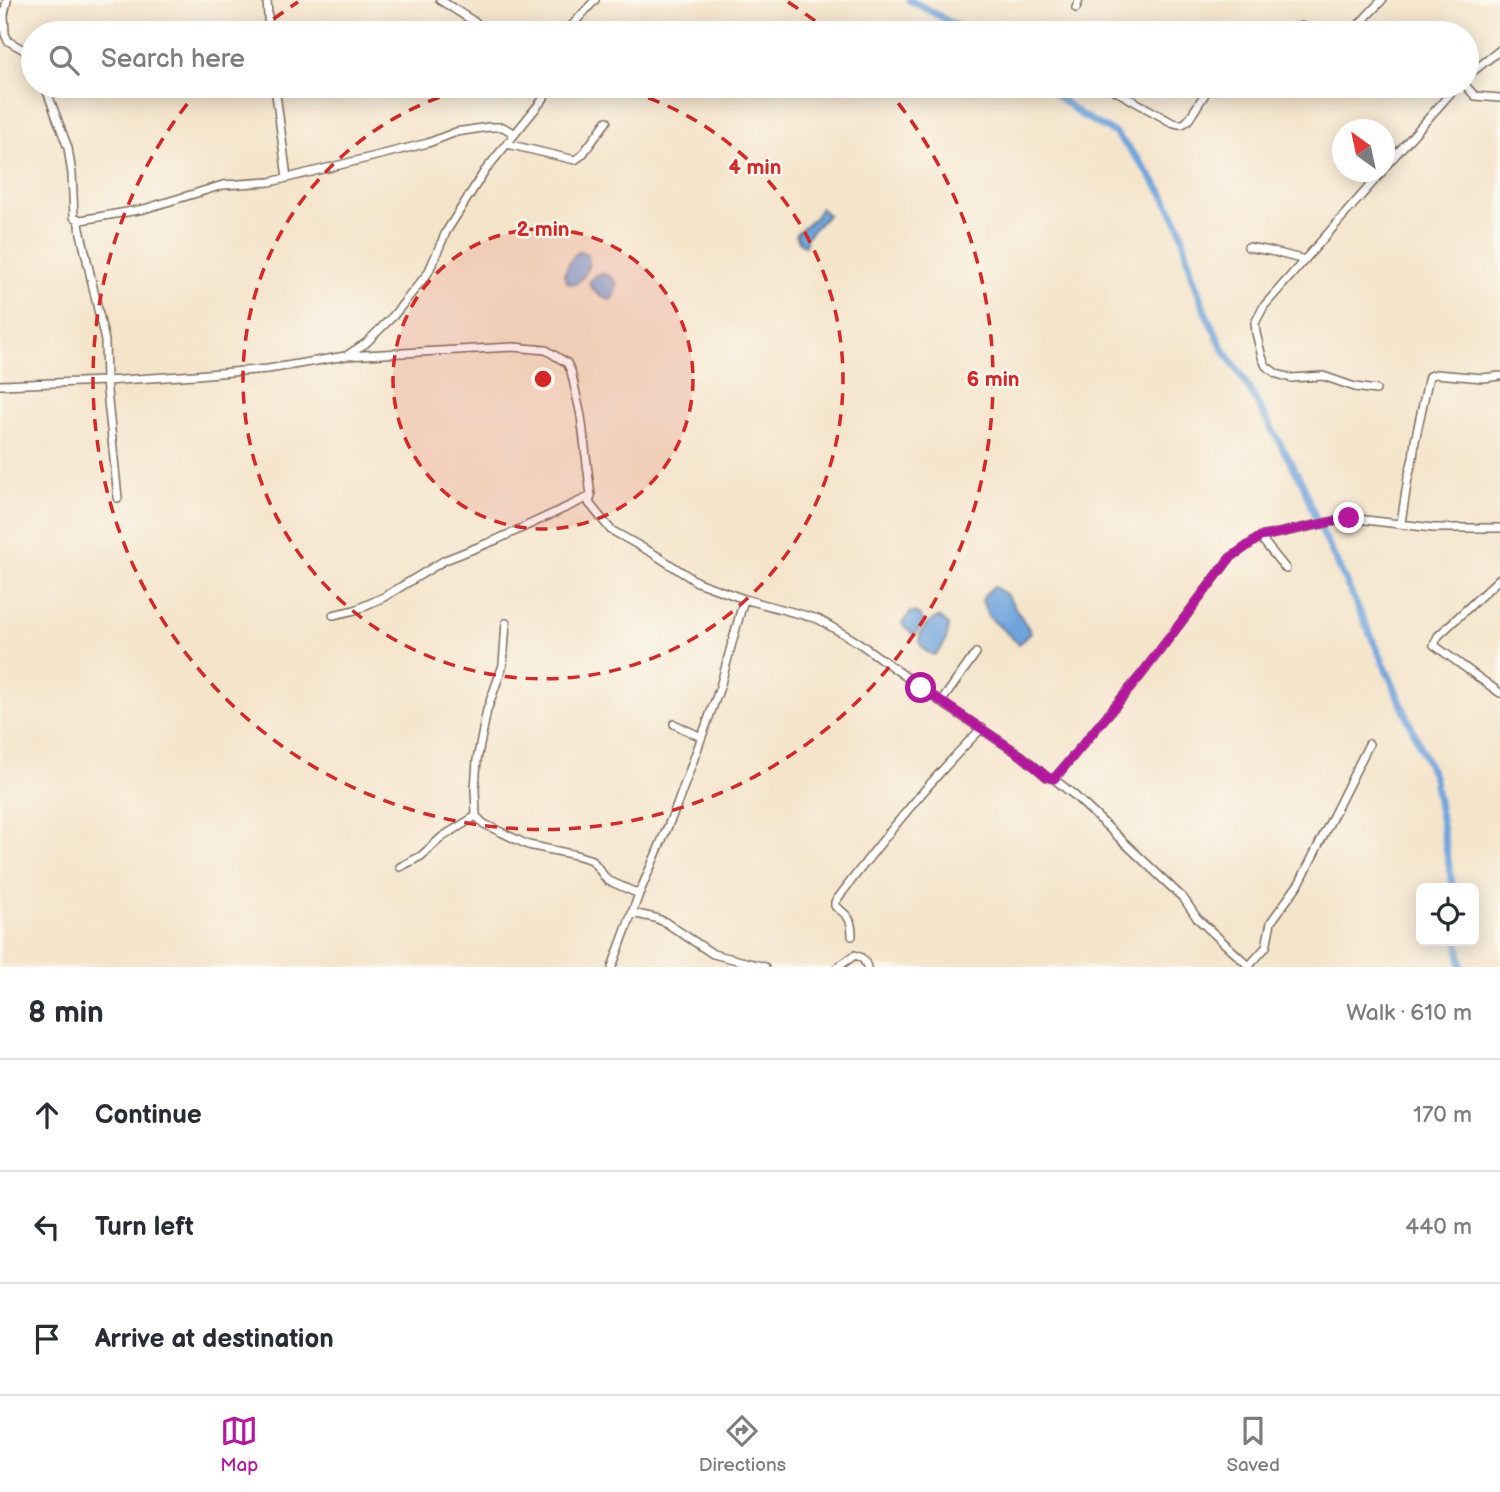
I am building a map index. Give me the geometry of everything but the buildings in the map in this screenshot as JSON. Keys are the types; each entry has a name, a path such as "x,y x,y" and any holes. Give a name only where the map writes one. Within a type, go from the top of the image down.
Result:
{"street":[{"path":"7,0 4,15 5,34 8,41 21,48"},
{"path":"267,0 268,21"},
{"path":"440,0 473,21"},
{"path":"576,21 595,0"},
{"path":"1362,21 1382,0"},
{"path":"1479,67 1500,50"},
{"path":"1479,96 1500,98"},
{"path":"49,98 68,148 74,217 78,220 105,341 106,381 118,498"},
{"path":"277,98 287,178"},
{"path":"346,356 366,343 394,315 428,273 446,232 484,172 543,98"},
{"path":"1128,98 1180,125 1185,124 1202,98"},
{"path":"1395,156 1446,98"},
{"path":"507,144 575,160 582,155 607,121"},
{"path":"78,220 144,209 223,185 287,178 428,143 456,132 503,127 515,134"},
{"path":"1373,182 1280,287 1258,314 1255,323 1262,357 1266,366 1277,374 1291,377 1324,376 1355,387 1376,390"},
{"path":"1248,247 1305,260"},
{"path":"0,385 106,381 268,369 346,356 513,346 546,349 566,363 571,371 581,416 591,496 589,503 611,530 697,582 744,599 818,619 859,643 1074,795 1184,899 1197,918 1249,966 1266,947 1271,922 1300,882 1369,744"},
{"path":"1401,523 1429,376 1500,376"},
{"path":"333,615 355,610 384,597 445,561 591,496"},
{"path":"1054,779 1141,675 1230,558 1260,537 1349,518 1433,527 1500,528"},
{"path":"1260,537 1286,569"},
{"path":"1500,578 1438,636 1434,645 1500,693"},
{"path":"612,967 639,894 677,805 720,687 744,599"},
{"path":"506,623 503,665 487,710 477,760 476,816 484,824 528,845 592,860 607,880 639,894"},
{"path":"942,702 976,653"},
{"path":"674,724 701,737"},
{"path":"852,936 851,921 835,906 835,902 887,834 950,760 982,728"},
{"path":"400,867 421,856 442,838 476,816"},
{"path":"632,913 665,922 713,954 765,967"},
{"path":"838,967 855,955 861,957 867,967"}],"water":[{"path":"820,208 828,215 807,236 805,246 800,243 796,234 813,219"},
{"path":"580,251 588,255 586,271 575,284 568,283 565,272 572,258"},
{"path":"602,273 615,280 617,286 611,300 598,294 589,283 594,276"},
{"path":"994,587 1006,594 1031,632 1019,644 988,616 982,600"},
{"path":"911,612 920,616 924,622 914,636 902,624"},
{"path":"939,617 948,625 948,633 945,642 934,655 922,646 920,636 927,625"}],"waterway":[{"path":"909,0 948,21"},
{"path":"1060,98 1081,115 1115,133 1162,192 1180,227 1206,314 1224,350 1243,378 1303,484 1314,514 1434,778 1452,883"},
{"path":"1459,946 1461,967"}],"route":[{"path":"921,688 1022,756 1047,777 1054,779 1141,675 1230,558 1260,537 1349,518"}]}
